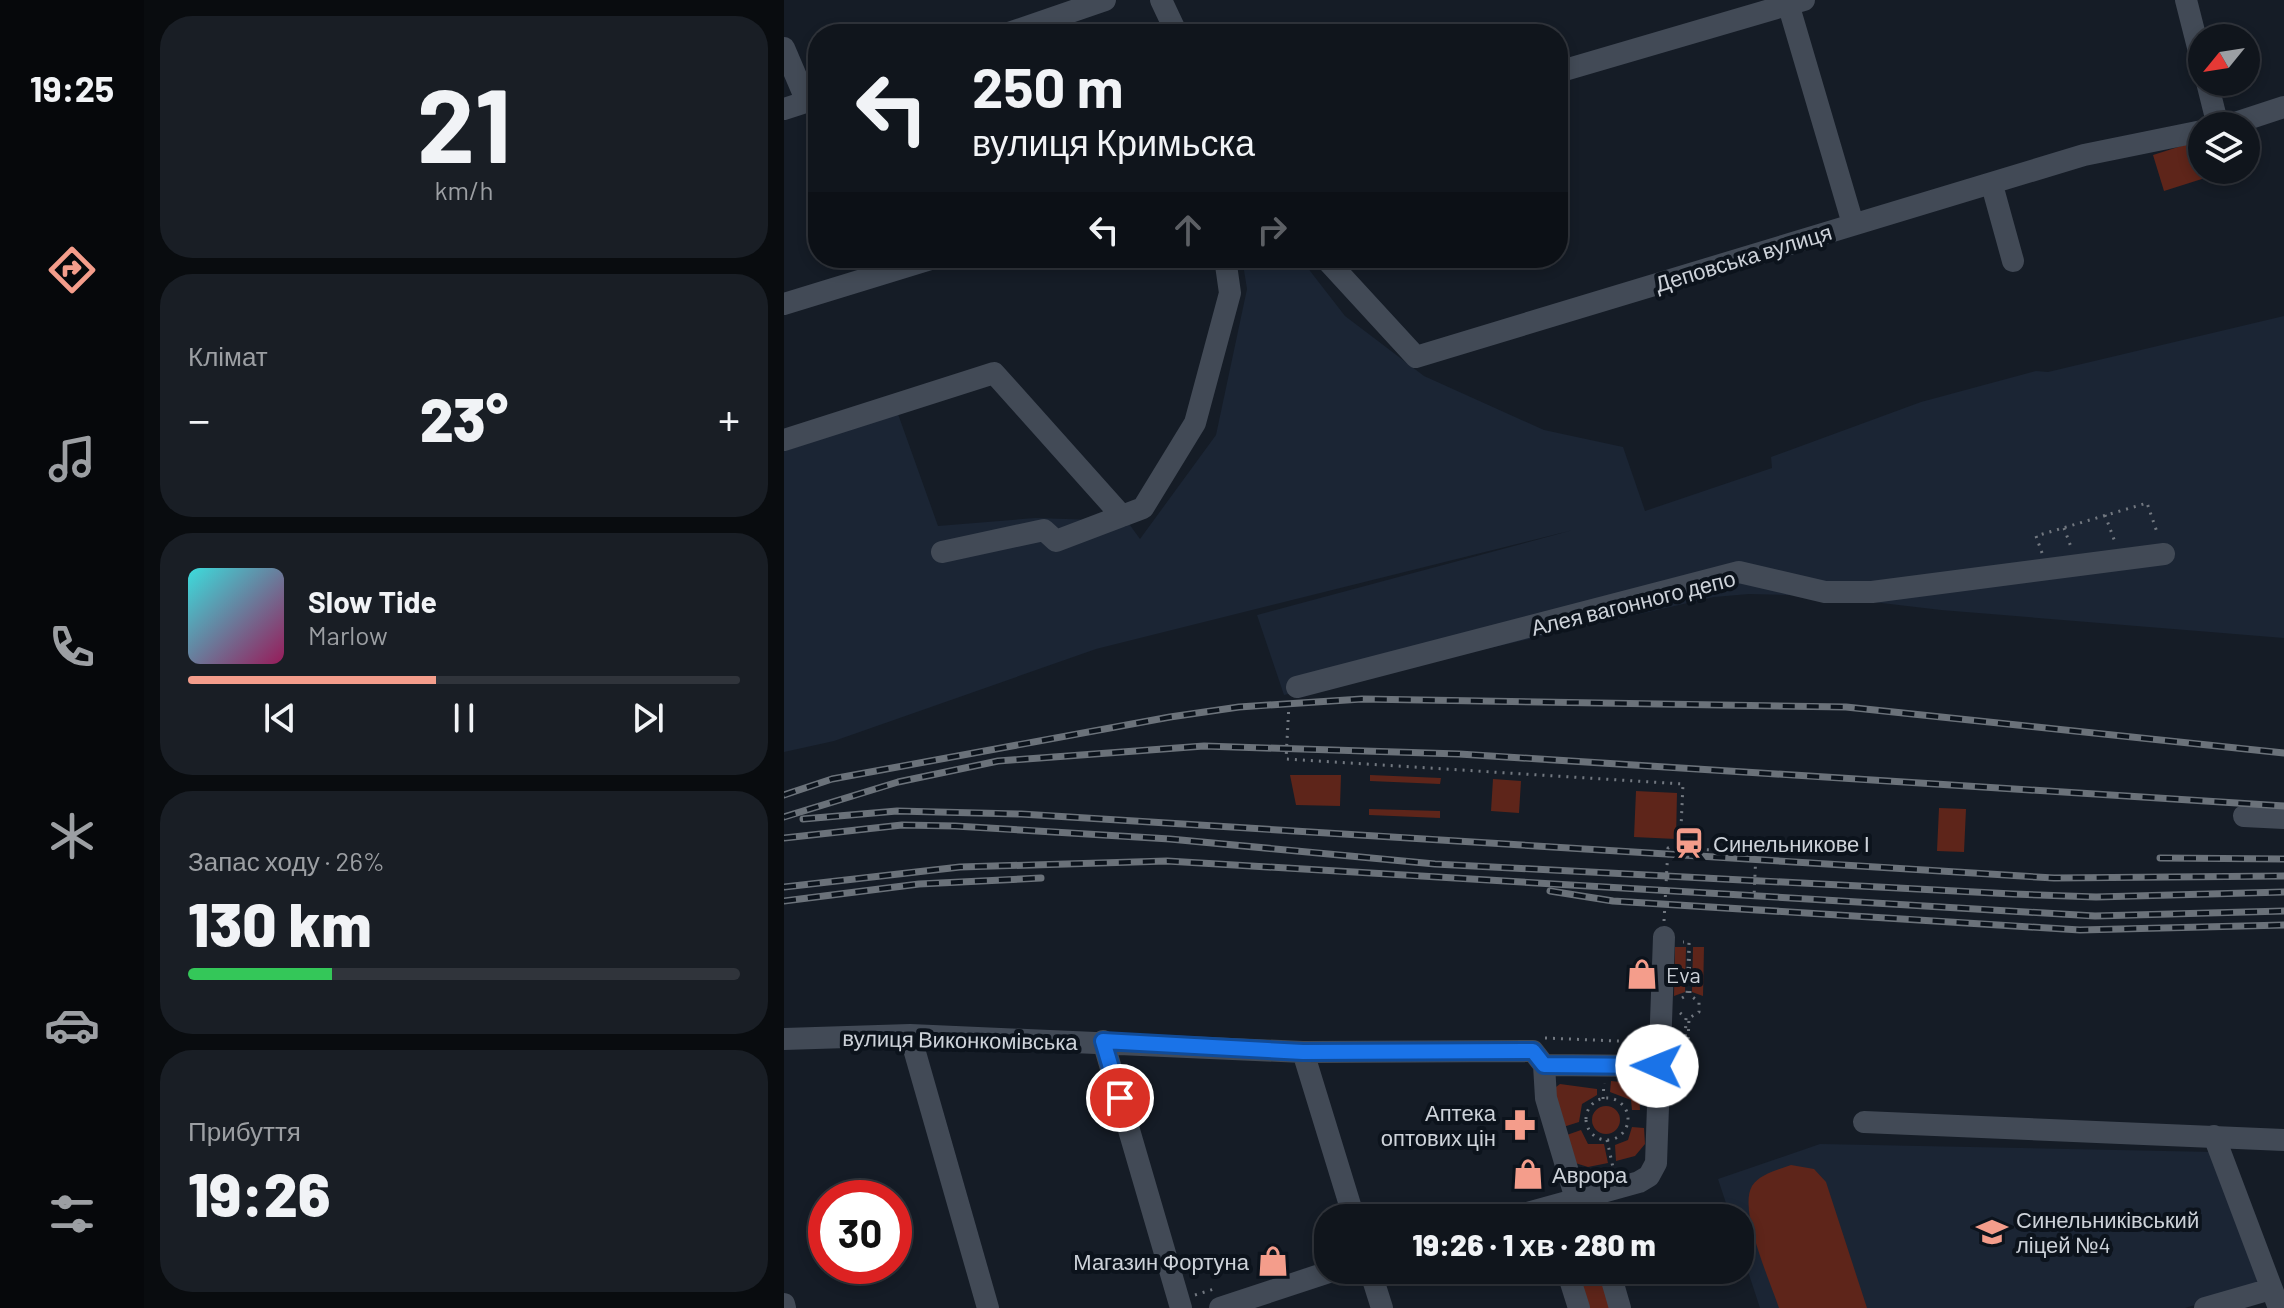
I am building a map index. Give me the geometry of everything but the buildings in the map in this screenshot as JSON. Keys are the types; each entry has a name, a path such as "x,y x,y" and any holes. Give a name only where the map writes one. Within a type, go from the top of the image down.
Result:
{"street":[{"path":"1034,24 1105,0"},
{"path":"1161,0 1172,24"},
{"path":"2186,0 2192,24"},
{"path":"1568,69 1793,2 1853,224"},
{"path":"784,48 808,91"},
{"path":"784,109 808,102"},
{"path":"2260,115 2284,107"},
{"name":"Деповська вулиця","path":"1334,268 1416,357 2084,155 2188,134"},
{"path":"1992,185 2013,261"},
{"path":"784,304 901,268"},
{"path":"942,552 1044,530 1056,541 1143,508 1195,423 1230,293 1226,268"},
{"path":"784,440 994,373 1122,516"},
{"name":"Алея вагонного депо","path":"1297,687 1739,572 1825,592 1872,592 2164,554"},
{"path":"2244,816 2284,818"},
{"path":"1567,1204 1649,1176 1656,1163 1657,1066 1664,937"},
{"path":"910,1035 988,1308"},
{"name":"вулиця Виконкомівська","path":"784,1039 910,1035 1303,1052 1538,1058 1657,1066"},
{"path":"1103,1041 1181,1308"},
{"path":"1303,1052 1350,1204"},
{"path":"1538,1058 1546,1098 1584,1204"},
{"path":"1864,1122 2284,1140"},
{"path":"2205,1308 2275,1298 2214,1136"},
{"path":"1220,1308 1314,1277"},
{"path":"1374,1284 1382,1308"},
{"path":"1571,1284 1579,1308"},
{"path":"1613,1284 1620,1308"}],"path":[{"path":"2048,569 2036,536 2147,503 2164,554"},
{"path":"2105,515 2121,560"},
{"path":"1297,687 1289,689 1286,759 1683,784 1680,849"},
{"path":"1664,937 1668,848 1756,852 1754,897"},
{"path":"1685,1044 1688,1044 1689,1018 1699,1012 1699,1002 1690,995 1689,942"},
{"path":"1538,1058 1541,1038 1658,1042"},
{"path":"1609,1099 1621,1104 1627,1123 1621,1135 1607,1140 1594,1136 1586,1117 1591,1105 1609,1099"},
{"path":"1607,1140 1618,1187"}],"shaded area":[{"path":"2188,144 2188,183 2164,191 2153,155"},
{"path":"1244,268 1308,268 1345,316 1424,376 1544,430 1623,447 1645,511 1772,468 1771,457 1921,402 2036,371 2048,372 2284,316 2284,638 1941,610 1822,596 1749,594 1714,597 1284,695 1257,615 1573,530 1096,649 834,741 784,752 784,451 898,414 938,526 1035,518 1127,521 1140,539 1216,435 1247,289"},
{"path":"1290,775 1341,775 1340,806 1296,805"},
{"path":"1370,775 1441,778 1440,784 1370,781"},
{"path":"1493,779 1521,781 1519,813 1491,811"},
{"path":"1636,791 1677,793 1676,839 1634,837"},
{"path":"1939,808 1966,809 1964,852 1937,851"},
{"path":"1369,809 1440,811 1440,818 1369,815"},
{"path":"1675,947 1686,947 1685,992 1674,996"},
{"path":"1693,947 1704,947 1703,996 1692,992"},
{"path":"1611,1081 1631,1083 1639,1093 1640,1110 1632,1110 1631,1100 1610,1092"},
{"path":"1560,1084 1597,1089 1597,1095 1582,1104 1579,1122 1560,1128 1552,1090"},
{"path":"1606,1106 1616,1110 1620,1120 1616,1130 1606,1134 1596,1130 1592,1120 1596,1110"},
{"path":"1632,1127 1644,1128 1645,1144 1635,1156 1616,1161 1615,1145 1628,1140"},
{"path":"1581,1130 1588,1144 1604,1144 1608,1163 1588,1167 1572,1162 1564,1136"},
{"name":"Синельниківський ліцей №4","path":"1820,1144 2214,1152 2262,1285 2185,1308 1760,1308 1752,1284 1754,1204 1726,1204 1718,1179"},
{"path":"1791,1165 1814,1169 1826,1182 1867,1308 1779,1308 1754,1235 1754,1204 1749,1204 1752,1186 1769,1173"},
{"path":"1579,1284 1603,1284 1611,1308 1586,1308"}],"railway":[{"path":"784,795 832,779 1170,717 1239,707 1362,699 1846,707 2284,753"},
{"path":"784,817 898,782 998,761 1204,746 1459,754 2284,806"},
{"path":"803,819 897,811 1021,814 2054,878 2284,876"},
{"path":"784,838 902,825 955,826 1170,839 1435,864 2013,894 2096,897 2284,892"},
{"path":"2160,858 2284,859"},
{"path":"784,887 960,867 1167,861 2095,916 2284,911"},
{"path":"784,901 919,884 1041,878"},
{"path":"1550,891 1613,901 2080,930 2284,925"}],"place":[{"name":"Синельникове І","path":"1689,843"},
{"name":"Eva","path":"1642,974"},
{"name":"Аптека оптових цін","path":"1520,1125"},
{"name":"Аврора","path":"1528,1174"},
{"name":"Синельниківський ліцей №4","path":"1992,1232"},
{"name":"Магазин Фортуна","path":"1273,1261"}],"route":[{"path":"1120,1098 1103,1041 1303,1052 1533,1051 1544,1065 1657,1066"}]}
